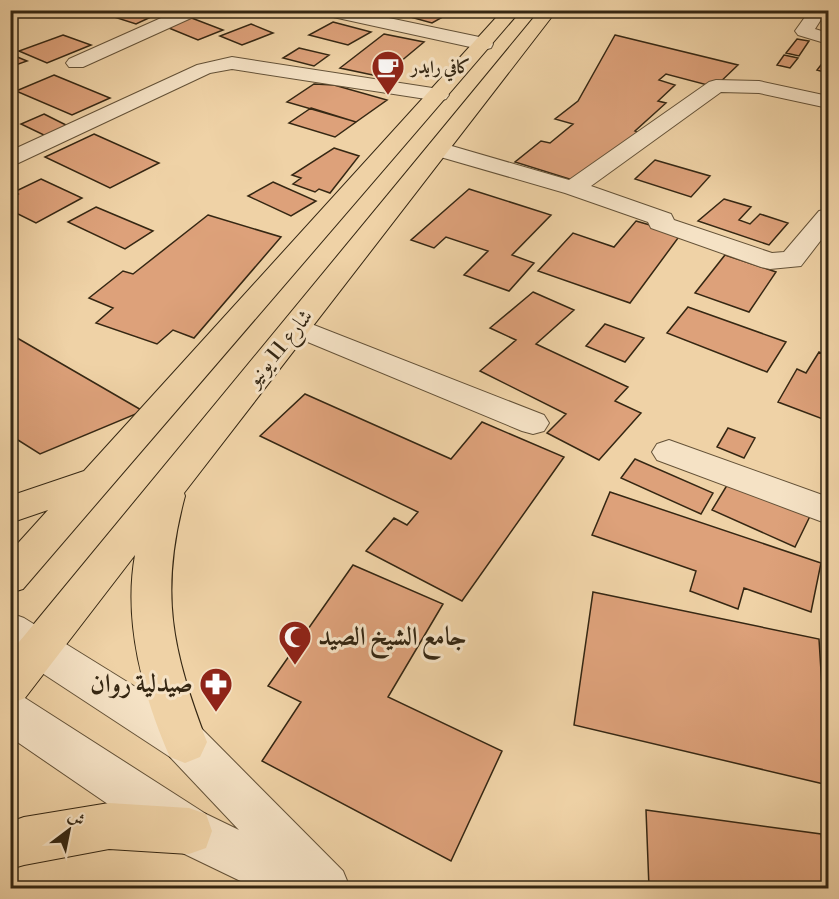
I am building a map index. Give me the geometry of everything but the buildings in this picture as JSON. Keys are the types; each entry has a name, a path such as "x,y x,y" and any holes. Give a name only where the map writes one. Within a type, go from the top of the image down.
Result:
{"highway":[{"path":"10,578 513,10"},
{"name":"شارع 11 يونيو","path":"10,685 25,639 172,483 549,10"},
{"path":"10,510 98,479"},
{"path":"172,483 160,517 153,553 152,601 154,640 165,690 185,742"},
{"path":"10,846 24,841 109,826 189,831"}],"street":[{"path":"76,63 194,10"},
{"path":"241,10 278,10"},
{"path":"324,10 484,44"},
{"path":"819,10 804,31 828,39"},
{"path":"10,160 204,69 232,63 439,95"},
{"path":"573,188 716,86 737,84 764,87 828,102"},
{"path":"438,149 573,188 662,219 660,223 776,262 792,260 828,216"},
{"path":"296,327 533,423"},
{"path":"669,452 828,511"},
{"path":"25,639 185,742 326,888"},
{"path":"10,712 189,831 306,888"}],"place":[{"name":"كافي رايدر","path":"388,96"},
{"name":"جامع الشيخ الصيد","path":"295,666"},
{"name":"صيدلية روان","path":"216,713"}]}
